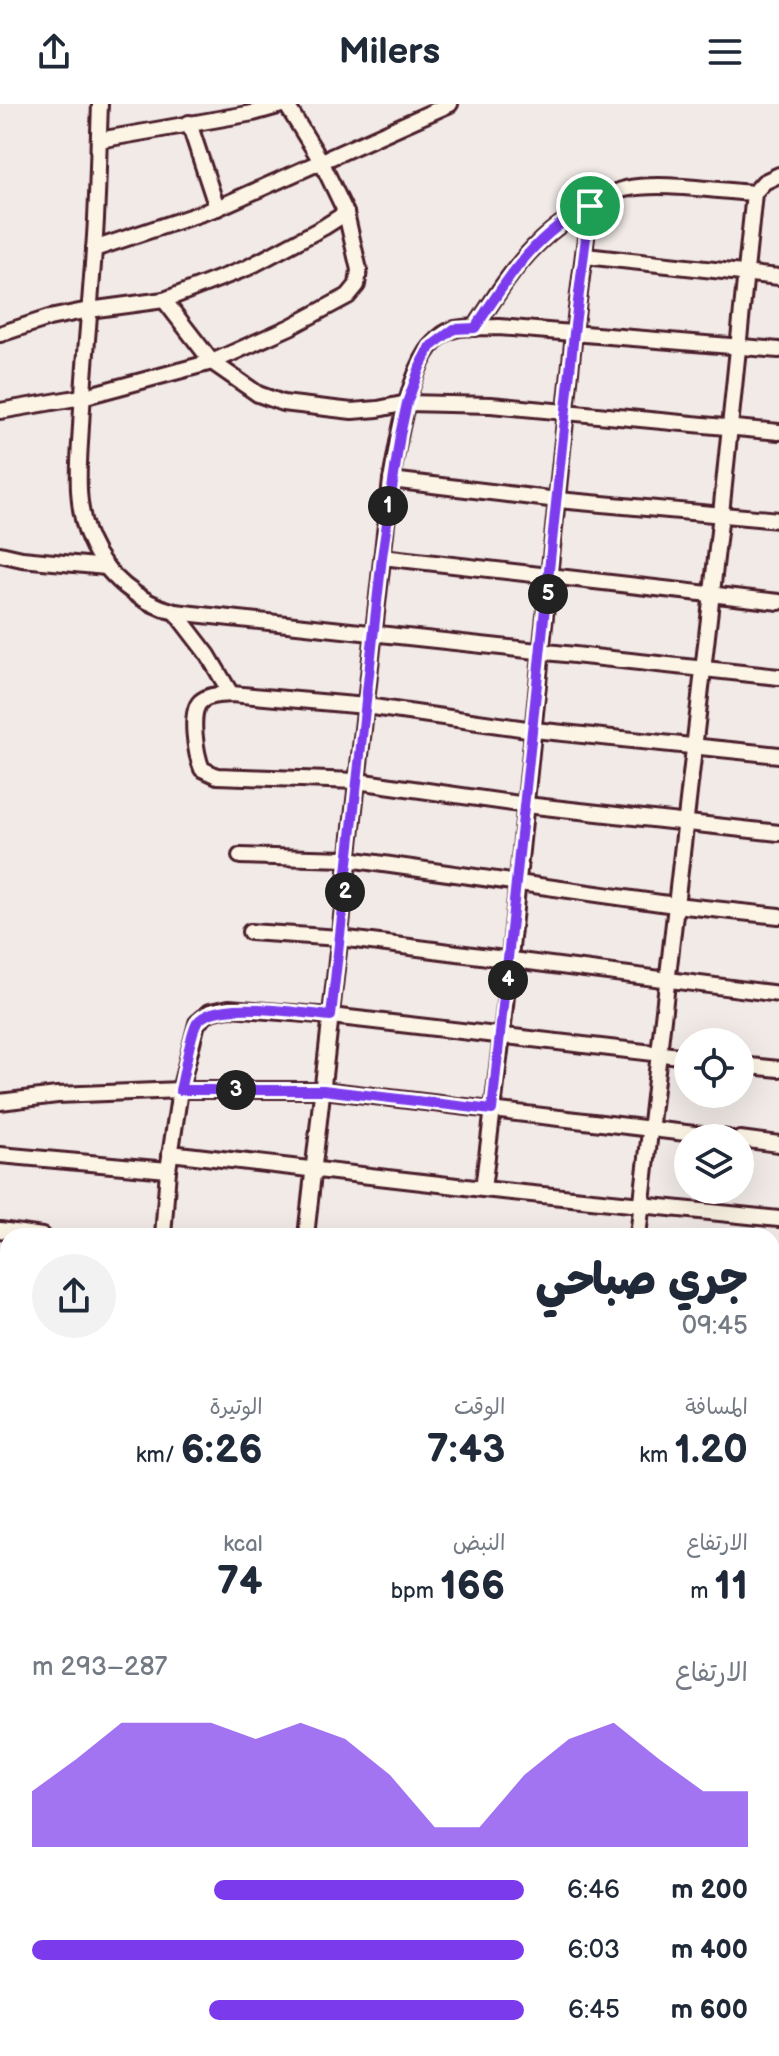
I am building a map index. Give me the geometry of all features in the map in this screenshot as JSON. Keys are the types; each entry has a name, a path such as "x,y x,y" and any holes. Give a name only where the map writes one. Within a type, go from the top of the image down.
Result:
{"street":[{"path":"100,104 94,249 78,468 80,508 89,540 106,567 132,592 153,607 175,612 779,677"},
{"path":"0,411 82,397 212,362 290,327 348,296 357,285 359,270 346,213 321,161 285,104 253,113 99,140"},
{"path":"94,249 217,208 450,104"},
{"path":"189,123 217,208"},
{"path":"639,1228 721,514 754,193 764,182 779,175"},
{"path":"475,328 509,277 539,240 568,217 623,189 654,187 754,193"},
{"path":"483,1189 590,206"},
{"path":"0,334 49,318 164,300 247,268 346,213"},
{"path":"585,256 779,277"},
{"path":"164,300 212,362 258,394 283,403 352,411 407,403 491,405 779,432"},
{"path":"307,1228 391,480 407,403 430,347 454,329 499,327 779,350"},
{"path":"391,480 558,500 779,520"},
{"path":"0,554 106,567"},
{"path":"382,557 779,602"},
{"path":"175,612 208,655 231,694"},
{"path":"779,755 534,730 366,706 231,694 210,696 199,703 194,713 196,757 202,769 217,776 357,781 526,805 779,833"},
{"path":"240,856 348,859 675,905 779,916"},
{"path":"250,932 340,938 779,994"},
{"path":"164,1228 170,1153 180,1090 197,1023 210,1012 229,1008 331,1016 674,1055"},
{"path":"754,1066 779,1069"},
{"path":"0,1102 57,1095 180,1090 323,1090 674,1131"},
{"path":"754,1141 779,1144"},
{"path":"170,1153 779,1219"},
{"path":"0,1155 168,1170"},
{"path":"0,1877 0,1889"}],"route":[{"path":"590,206 492,1110 323,1090 180,1090 197,1023 210,1012 229,1008 331,1016 391,480 407,403 430,347 454,329 475,328 509,277 539,240 568,217 590,206"}]}
